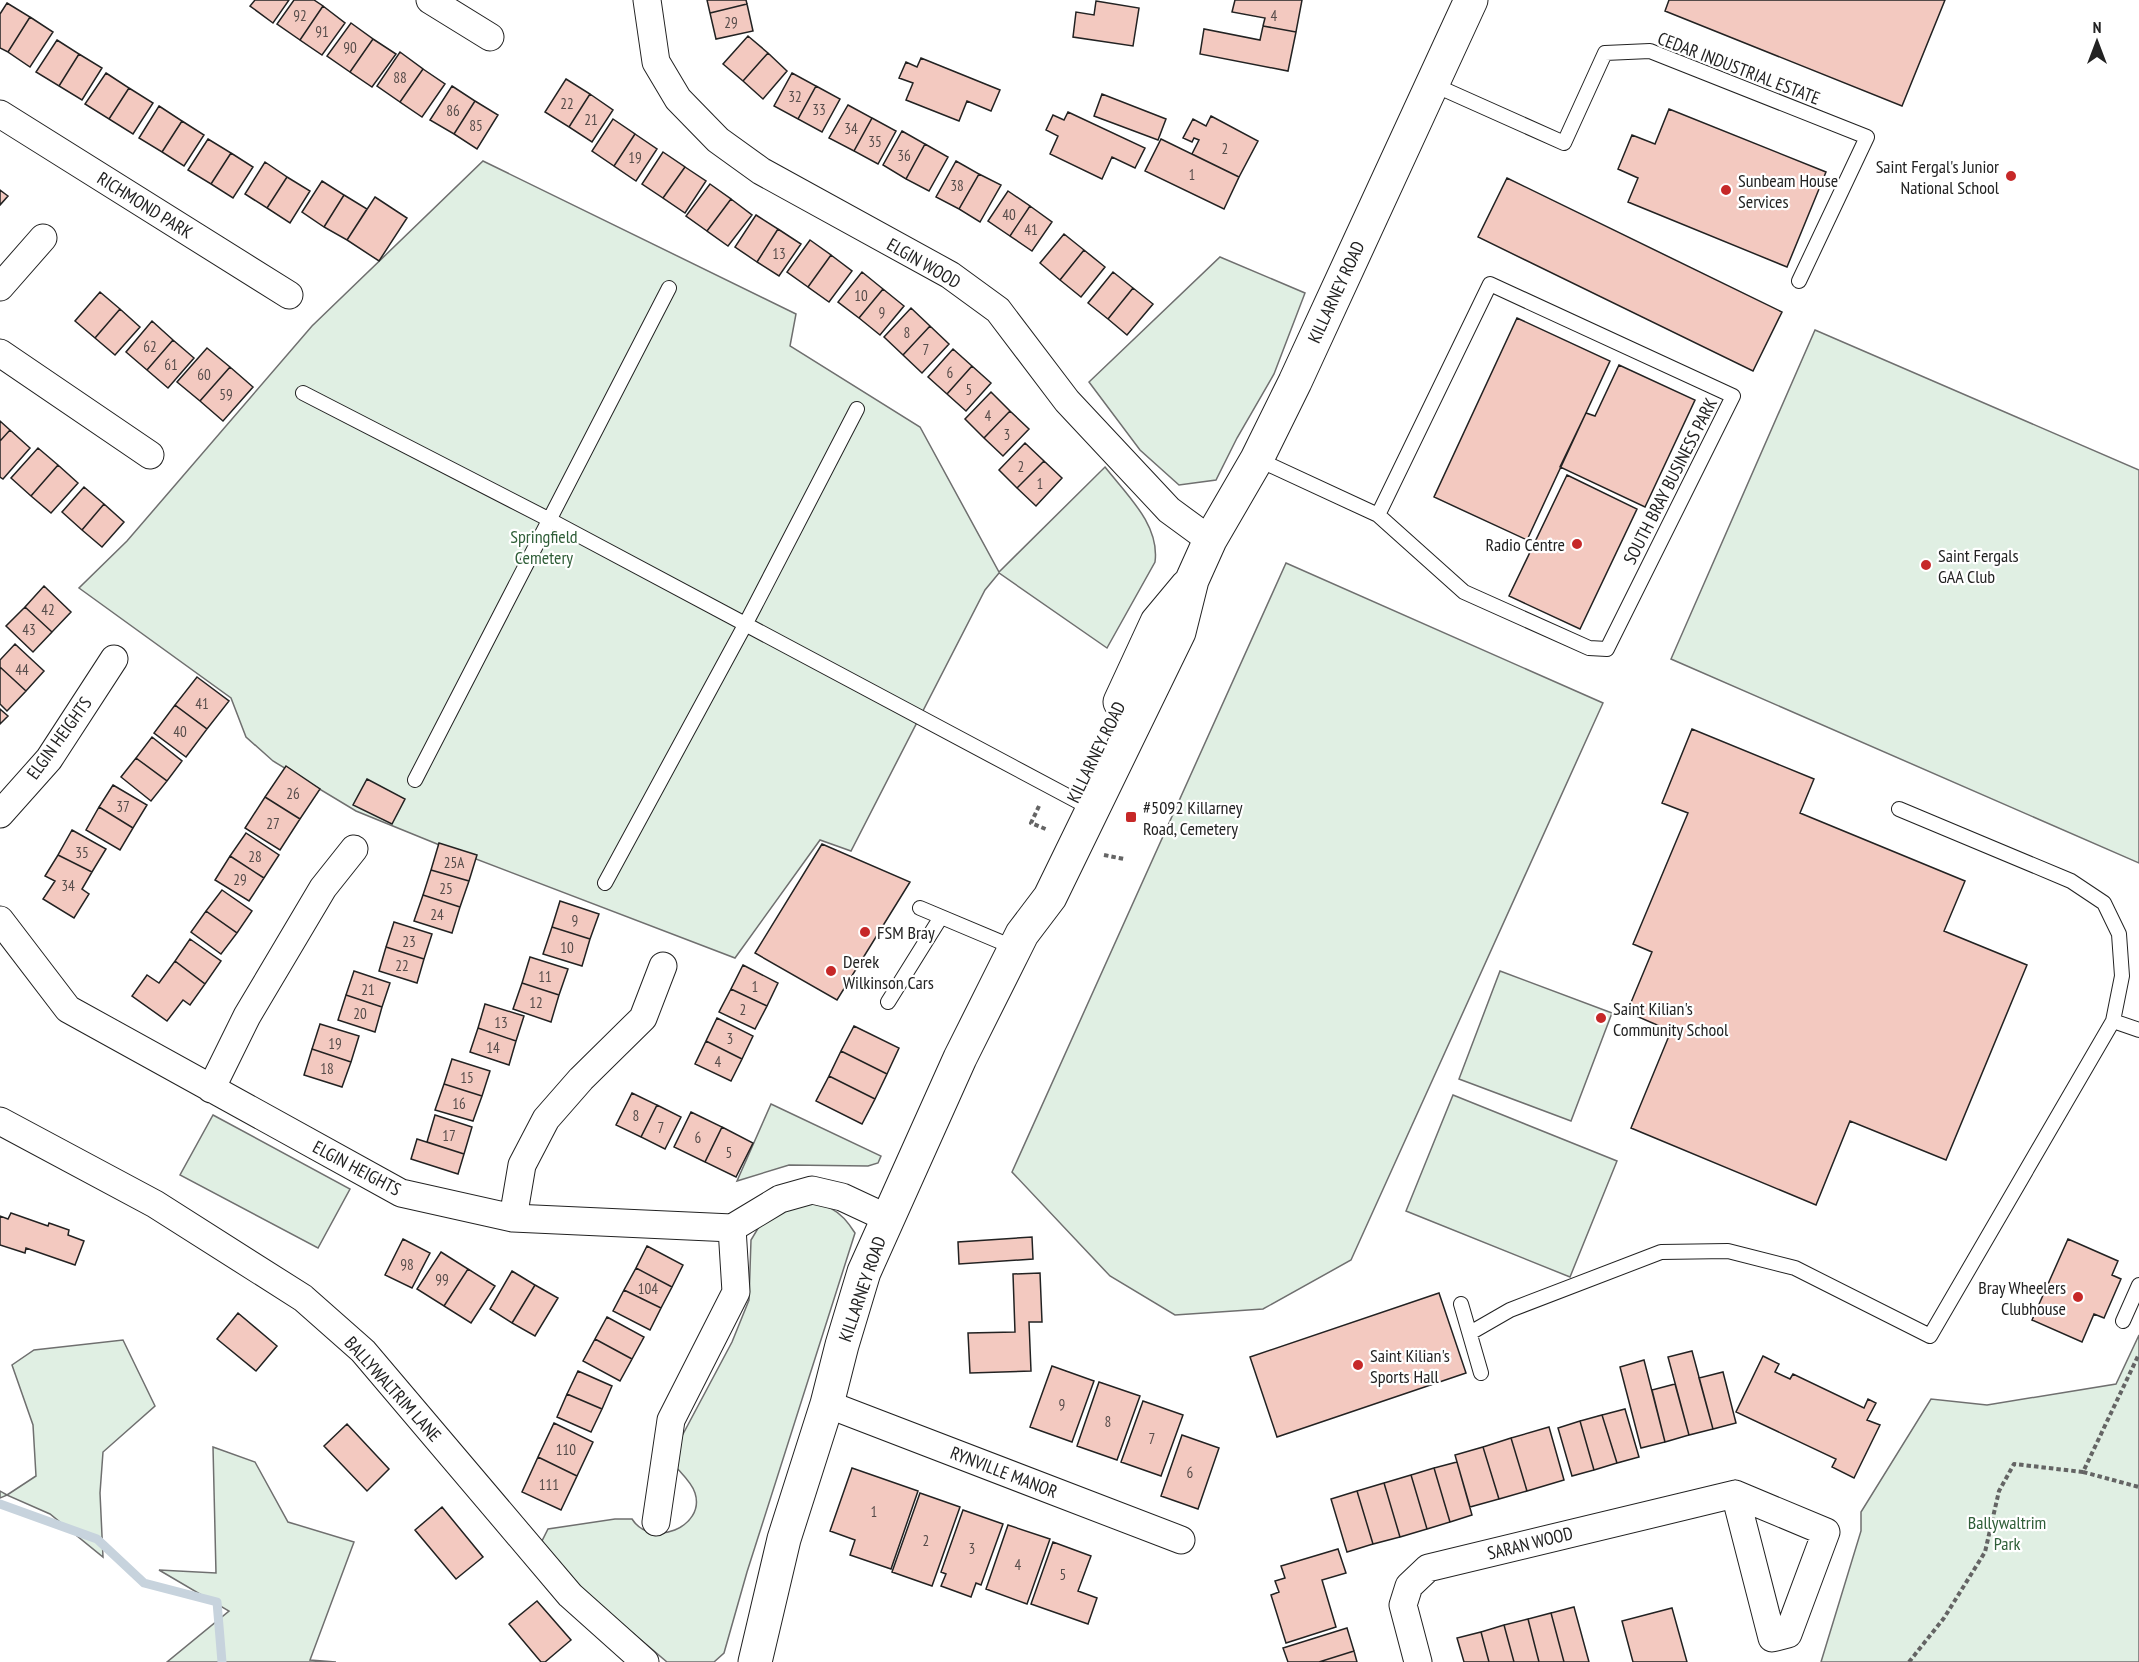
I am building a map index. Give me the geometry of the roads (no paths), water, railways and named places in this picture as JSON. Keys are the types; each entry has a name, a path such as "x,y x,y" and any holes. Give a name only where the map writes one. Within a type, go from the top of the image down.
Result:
{"main road":[{"name":"KILLARNEY ROAD","path":"755,1662 784,1539 827,1404 864,1272 887,1218 960,1058 1018,941 1029,892 1083,804 1179,633 1192,580 1210,540 1257,459 1295,382 1432,84 1465,3"}],"street":[{"path":"430,0 490,37"},
{"name":"ELGIN WOOD","path":"647,0 656,62 678,99 718,140 761,171 950,275 998,310 1067,401 1169,510 1210,540"},
{"name":"RICHMOND PARK","path":"0,114 289,295"},
{"path":"0,287 43,238"},
{"path":"0,353 150,455"},
{"name":"ELGIN HEIGHTS","path":"0,814 49,759 114,659"},
{"path":"212,1089 247,1016 323,888 354,849"},
{"name":"ELGIN HEIGHTS","path":"0,920 68,1009 401,1193 513,1218 732,1228"},
{"path":"513,1218 522,1166 546,1119 581,1079 643,1017 663,966"},
{"name":"BALLYWALTRIM LANE","path":"0,1121 155,1204 303,1298 363,1351 570,1595 645,1662"},
{"path":"656,1522 671,1420 736,1292 732,1228 780,1199 812,1190 842,1197 887,1218"},
{"name":"RYNVILLE MANOR","path":"827,1404 1181,1540"},
{"path":"1735,1494 1826,1532 1788,1634 1772,1638 1735,1494"},
{"name":"SARAN WOOD","path":"1418,1662 1403,1605 1409,1586 1428,1568 1735,1494"}],"lane":[{"name":"CEDAR INDUSTRIAL ESTATE","path":"1432,84 1564,143 1605,53 1650,51 1868,136 1799,281"},
{"name":"SOUTH BRAY BUSINESS PARK","path":"1257,459 1378,515 1464,592 1589,648 1607,649 1733,396 1490,284 1378,515"},
{"path":"415,780 669,288"},
{"path":"303,393 550,519 1083,804"},
{"path":"605,883 745,625 857,409"},
{"path":"1470,1333 1510,1310 1660,1252 1728,1251 1795,1268 1930,1336 2113,1021 2122,976 2120,934 2104,903 2071,881 1899,809"},
{"path":"920,908 941,917 1018,941"},
{"path":"888,1002 941,917"},
{"path":"2113,1021 2139,1030"},
{"path":"2123,1322 2139,1285"},
{"path":"1461,1304 1481,1373"}],"waterway":[{"path":"0,1504 97,1539 144,1583 217,1602 222,1662"}],"place":[{"name":"Saint Fergal's Junior National School","path":"2011,176"},
{"name":"Sunbeam House Services","path":"1726,190"},
{"name":"Radio Centre","path":"1577,544"},
{"name":"Saint Fergals GAA Club","path":"1926,565"},
{"name":"#5092 Killarney Road, Cemetery","path":"1131,817"},
{"name":"FSM Bray","path":"865,932"},
{"name":"Derek Wilkinson Cars","path":"831,971"},
{"name":"Saint Kilian's Community School","path":"1601,1018"},
{"name":"Bray Wheelers Clubhouse","path":"2078,1297"},
{"name":"Saint Kilian's Sports Hall","path":"1358,1365"}],"park label":[{"name":"Springfield Cemetery","path":"544,546"},
{"name":"Ballywaltrim Park","path":"2007,1532"}]}
